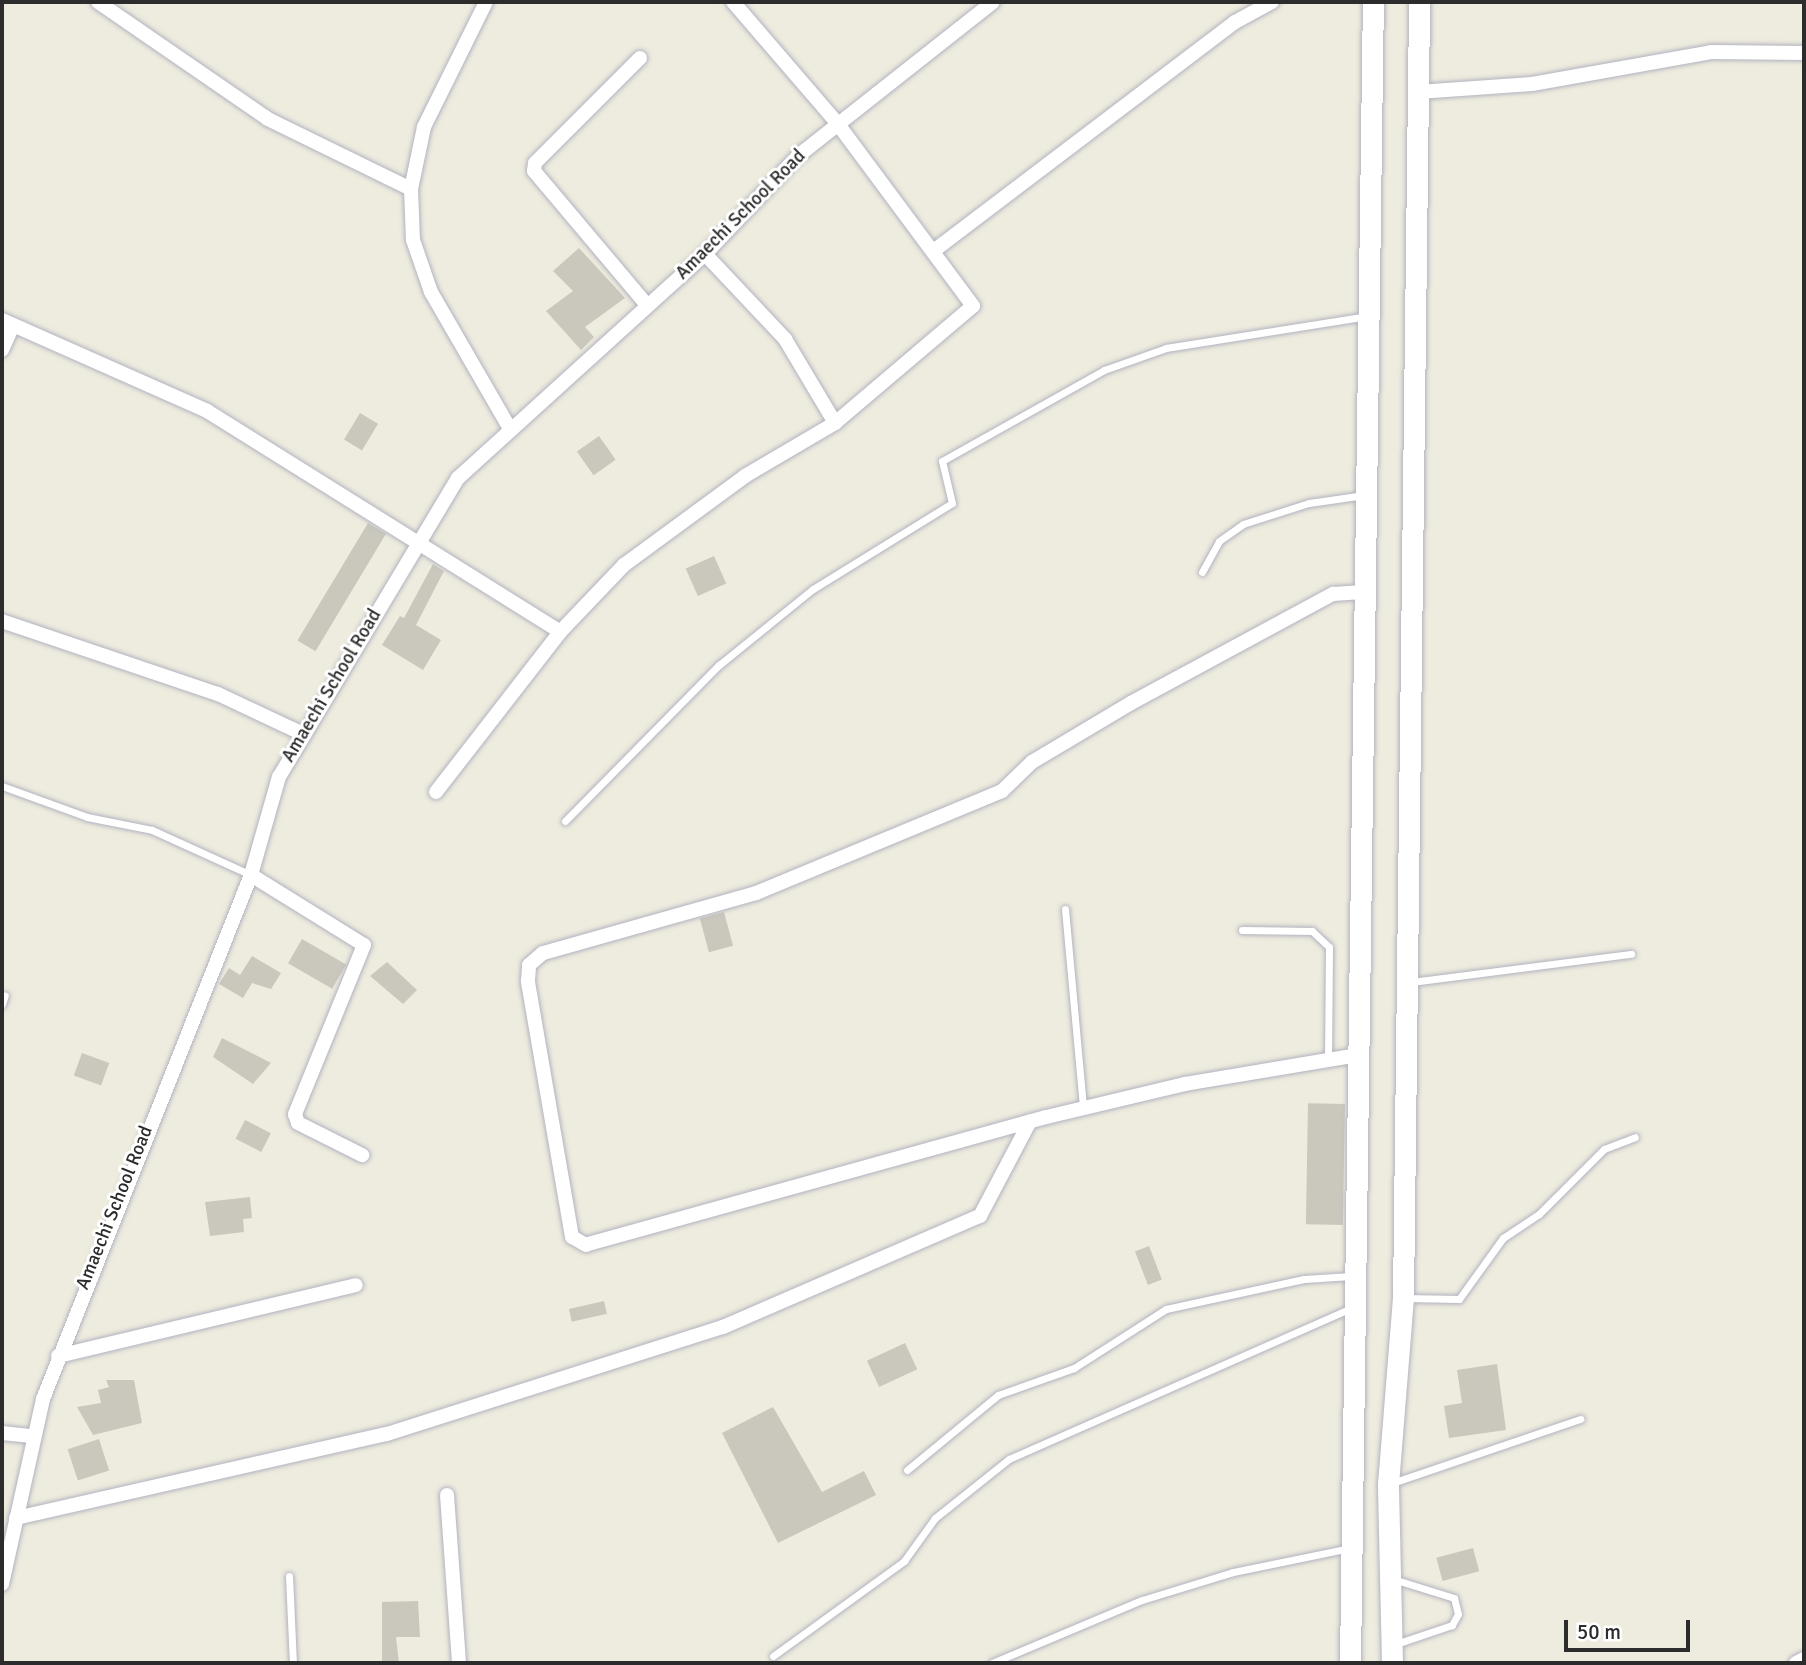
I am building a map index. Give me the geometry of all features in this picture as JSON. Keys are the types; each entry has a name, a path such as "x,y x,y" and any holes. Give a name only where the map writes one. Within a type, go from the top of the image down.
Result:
{"main road":[{"path":"1350,1663 1373,2"},
{"path":"1392,1654 1388,1484 1403,1298 1419,2"}],"street":[{"path":"98,2 268,119 411,190"},
{"path":"486,2 424,127 411,190 414,240 431,292 510,429"},
{"path":"436,792 560,632 624,565 745,476 835,423 973,306 936,249 838,124 733,2"},
{"name":"Amaechi School Road","path":"2,1584 32,1436 58,1356 251,874 279,776 301,733 458,478 646,304 705,254 838,124 993,2"},
{"path":"936,249 1235,22 1272,2"},
{"path":"1418,92 1532,84 1711,52 1804,53"},
{"path":"640,58 535,163 534,171 646,304"},
{"path":"705,254 785,340 835,423"},
{"path":"2,350 8,323 207,411 560,632"},
{"path":"1359,1055 1083,1108 1030,1121 586,1245 572,1237 529,965 553,950 756,893 1002,791 1032,762 1131,703 1333,594 1363,592"},
{"path":"2,621 218,694 301,733"},
{"path":"251,874 364,945 295,1114 298,1123 362,1156"},
{"path":"16,1518 387,1434 723,1327 980,1216 1030,1121"},
{"path":"58,1356 356,1284"},
{"path":"2,1433 32,1436"},
{"path":"447,1495 459,1663"},
{"path":"1796,1663 1804,1659"}],"lane":[{"path":"565,821 719,665 813,589 952,502 942,461 1104,370 1166,348 1368,316"},
{"path":"1202,572 1219,541 1243,524 1309,503 1365,495"},
{"path":"2,786 87,817 152,830 251,874"},
{"path":"1065,909 1083,1108"},
{"path":"1242,930 1312,931 1329,947 1328,1060"},
{"path":"1407,982 1631,954"},
{"path":"2,1004 5,995"},
{"path":"1403,1298 1459,1299 1503,1238 1539,1214 1604,1149 1635,1137"},
{"path":"907,1470 998,1395 1074,1368 1166,1309 1304,1279 1356,1276"},
{"path":"773,1656 904,1561 935,1518 1009,1459 1355,1307"},
{"path":"1388,1484 1580,1419"},
{"path":"992,1663 1142,1600 1233,1572 1351,1548"},
{"path":"289,1576 293,1663"},
{"path":"1390,1578 1454,1598 1458,1614 1452,1625 1392,1654"}],"building":[{"path":"579,248 625,298 585,327 594,337 581,350 546,311 573,291 553,271"},
{"path":"360,413 378,424 362,450 344,440"},
{"path":"599,436 616,460 594,475 577,451"},
{"path":"368,523 386,534 315,651 297,640"},
{"path":"714,556 726,583 698,596 686,569"},
{"path":"433,564 444,571 416,625 441,640 423,670 382,645 400,616 404,618"},
{"path":"724,912 733,946 709,952 700,918"},
{"path":"302,939 346,964 332,989 288,963"},
{"path":"252,956 281,973 271,989 252,983 243,998 219,984 229,968 240,975"},
{"path":"387,962 417,990 403,1004 370,976"},
{"path":"222,1038 271,1063 253,1084 213,1057"},
{"path":"82,1053 109,1063 101,1085 74,1076"},
{"path":"1308,1103 1345,1104 1343,1225 1306,1224"},
{"path":"245,1120 271,1133 261,1152 235,1139"},
{"path":"250,1197 252,1218 243,1219 244,1232 210,1236 205,1202"},
{"path":"1149,1246 1162,1280 1148,1285 1135,1251"},
{"path":"604,1301 607,1314 572,1322 569,1309"},
{"path":"905,1343 917,1369 879,1387 867,1361"},
{"path":"1497,1364 1506,1430 1449,1438 1444,1406 1462,1403 1457,1370"},
{"path":"106,1380 134,1380 142,1423 93,1435 77,1407 101,1403 98,1390 109,1387"},
{"path":"773,1407 822,1492 864,1471 876,1495 778,1543 722,1433"},
{"path":"99,1439 109,1470 78,1481 68,1449"},
{"path":"1473,1548 1479,1571 1443,1581 1436,1558"},
{"path":"418,1601 420,1637 396,1637 399,1663 382,1663 382,1602"}]}
